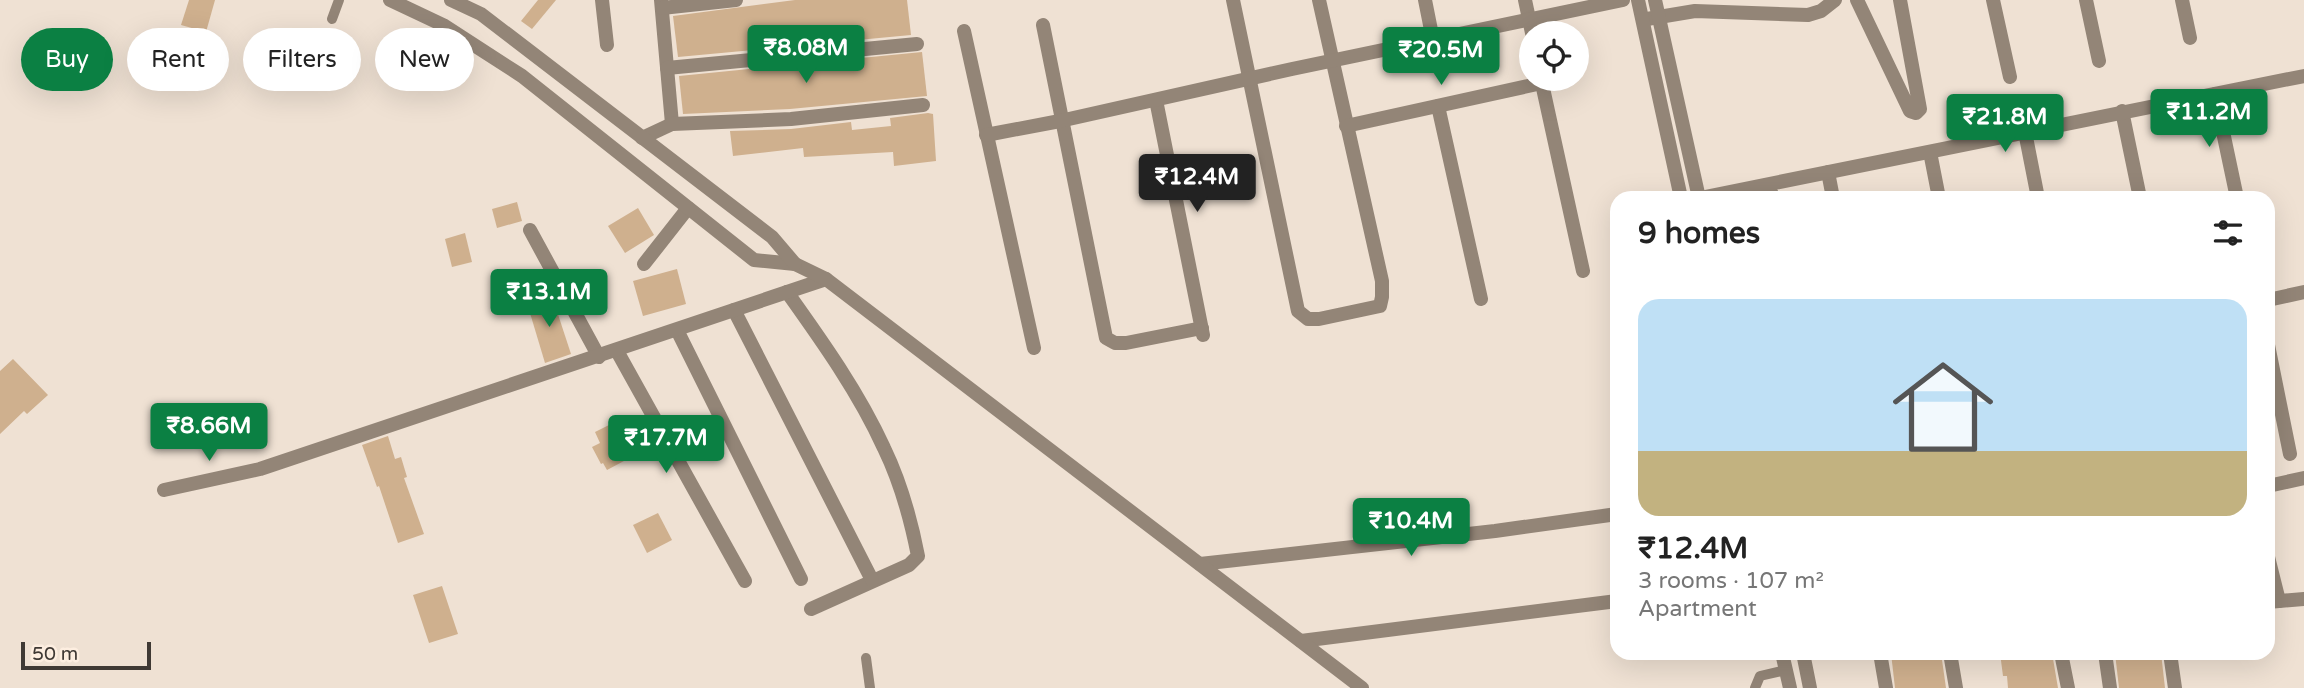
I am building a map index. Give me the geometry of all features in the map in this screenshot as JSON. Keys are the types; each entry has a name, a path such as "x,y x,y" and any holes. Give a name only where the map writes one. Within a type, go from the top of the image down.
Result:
{"street":[{"path":"390,0 443,25 522,76 754,260 794,264 826,279 1362,688"},
{"path":"450,0 481,14 772,237 794,264"},
{"path":"602,0 607,46"},
{"path":"672,124 662,4 736,0"},
{"path":"1233,0 1298,311 1307,319 1319,319 1380,306 1382,297 1382,281 1319,0"},
{"path":"1425,0 1433,40"},
{"path":"1524,0 1529,21"},
{"path":"1548,21 1623,0"},
{"path":"1638,0 1679,191"},
{"path":"1655,0 1698,191"},
{"path":"1642,20 1695,11 1808,15 1821,11 1835,0"},
{"path":"1857,0 1910,111 1916,113 1920,109 1900,0"},
{"path":"1993,0 2010,77"},
{"path":"2086,0 2099,61"},
{"path":"2182,0 2190,38"},
{"path":"1042,25 1106,338 1115,343 1203,332 1156,100"},
{"path":"986,135 1433,40 1519,28"},
{"path":"964,31 1034,348"},
{"path":"667,68 917,44"},
{"path":"1771,191 1828,172 2122,111 2304,78"},
{"path":"1346,126 1519,87"},
{"path":"1544,91 1583,271"},
{"path":"2215,94 2236,191"},
{"path":"642,138 672,124 791,119 923,105"},
{"path":"1438,106 1481,299"},
{"path":"2122,111 2139,191"},
{"path":"2025,132 2037,191"},
{"path":"1930,152 1938,191"},
{"path":"1828,172 1832,191"},
{"path":"644,264 688,208"},
{"path":"530,230 598,357"},
{"path":"164,490 261,470 826,279"},
{"path":"787,292 818,336 885,448 914,534 918,555 909,565 811,609"},
{"path":"2275,298 2304,292"},
{"path":"734,310 872,580"},
{"path":"677,330 802,579"},
{"path":"617,351 745,581"},
{"path":"2275,380 2290,454"},
{"path":"2275,484 2304,478"},
{"path":"1200,564 1456,536 1610,515"},
{"path":"2275,601 2304,599"},
{"path":"1301,641 1610,602"},
{"path":"1784,660 1790,688"},
{"path":"1805,660 1811,688"},
{"path":"1881,660 1886,688"},
{"path":"1951,660 1956,688"},
{"path":"2063,660 2068,688"},
{"path":"2106,660 2110,688"},
{"path":"2171,660 2175,688"}],"lane":[{"path":"332,19 339,0"},
{"path":"866,658 870,688"},
{"path":"1755,688 1760,676 1786,670"}],"building":[{"path":"189,0 215,0 207,28 181,25"},
{"path":"538,0 556,0 532,29 521,21"},
{"path":"795,0 907,0 911,35 678,57 673,16"},
{"path":"922,52 927,96 790,109 683,114 679,76"},
{"path":"933,114 936,161 894,166 893,152 804,157 803,148 733,156 730,131 791,129 851,122 852,130 891,126 890,118"},
{"path":"517,202 522,221 497,228 492,209"},
{"path":"638,208 654,235 625,253 608,226"},
{"path":"465,233 472,262 452,267 445,239"},
{"path":"677,269 686,304 643,316 633,281"},
{"path":"552,296 571,354 545,363 527,303"},
{"path":"13,359 48,395 27,414 24,411 0,434 0,371"},
{"path":"621,419 639,453 607,470 592,447 600,443 595,432"},
{"path":"388,436 395,459 401,457 407,477 404,478 424,534 398,543 362,445"},
{"path":"658,513 672,540 647,553 633,525"},
{"path":"442,586 458,634 429,643 413,595"},
{"path":"1892,660 1942,660 1946,688 1895,688"},
{"path":"2001,660 2053,660 2058,688 2008,688 2007,676 2003,676"},
{"path":"2116,660 2162,660 2165,688 2119,688"}]}
